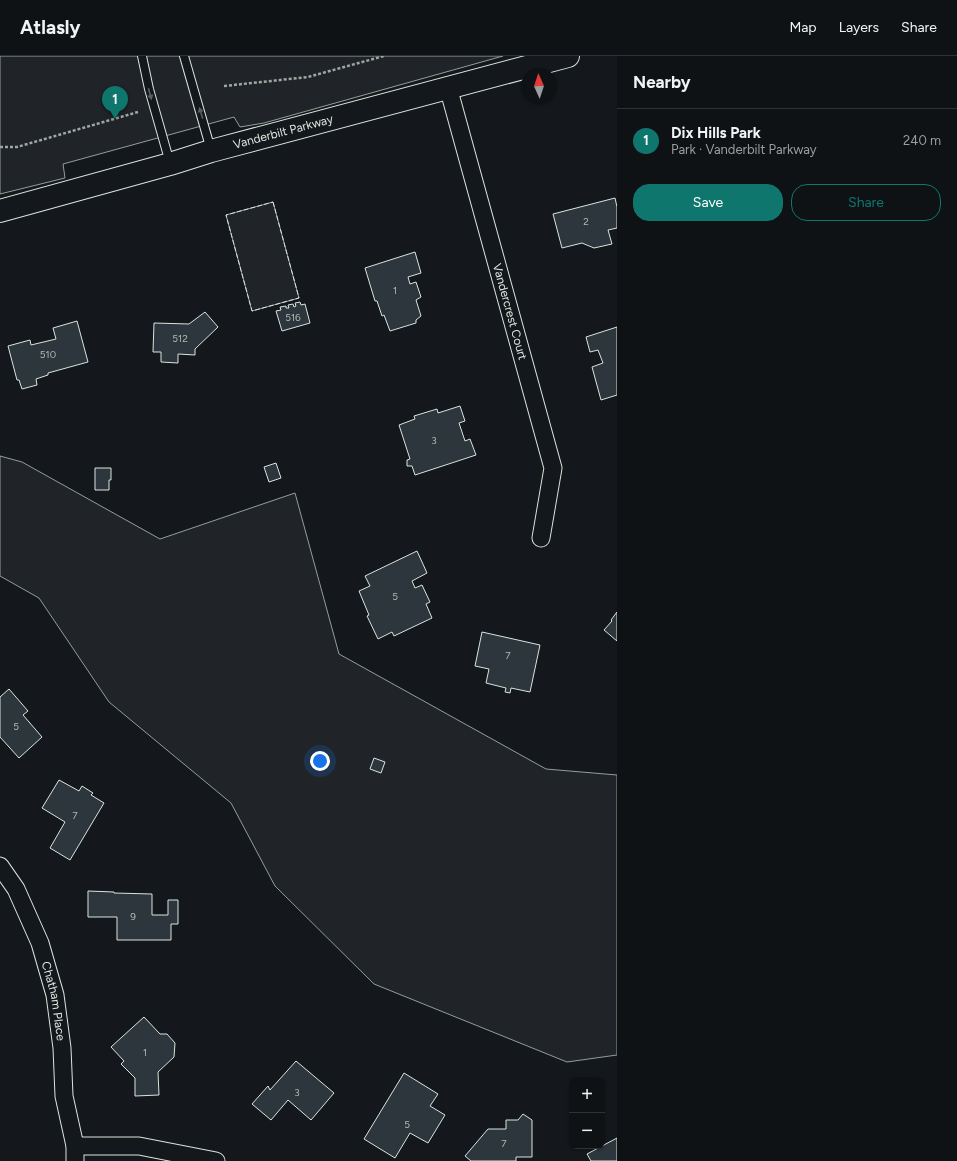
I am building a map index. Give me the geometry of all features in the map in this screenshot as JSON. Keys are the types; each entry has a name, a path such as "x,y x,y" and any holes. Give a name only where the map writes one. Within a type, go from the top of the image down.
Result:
{"main road":[{"name":"Vanderbilt Parkway","path":"0,211 170,164 212,150 568,56"}],"street":[{"name":"Vandercrest Court","path":"448,87 553,468 541,538"},
{"name":"Chatham Place","path":"0,866 16,889 40,943 55,994 62,1048 64,1096 75,1154"},
{"path":"75,1154 139,1146 216,1161"}],"lane":[{"path":"142,56 149,89 170,164"},
{"path":"184,56 212,150"}],"path":[{"path":"224,86 308,77 384,56"},
{"path":"0,147 17,147 138,112"}],"shaded area":[{"path":"0,56 503,56 264,123 240,127 234,117 63,164 65,178 0,194"},
{"path":"273,202 299,298 252,311 226,215"},
{"path":"0,456 22,462 160,539 295,493 339,654 546,769 617,775 617,1055 567,1062 374,984 275,886 231,803 109,702 39,598 0,576"}],"building":[{"path":"615,198 617,207 617,228 608,230 612,244 594,248 582,243 562,248 553,214"},
{"path":"415,252 421,273 408,277 410,284 416,282 421,297 416,300 421,316 416,320 416,323 390,331 384,315 382,316 377,301 375,301 365,268"},
{"path":"300,302 301,305 305,304 310,323 282,331 276,311 281,310 280,307 286,306 286,308 289,308 288,305 293,304 294,307 296,306 295,303"},
{"path":"205,312 218,327 195,349 195,355 178,354 178,363 161,362 161,352 153,352 154,323 189,324"},
{"path":"77,321 88,362 48,373 48,375 36,379 37,385 22,389 19,380 17,380 8,346 30,340 31,345 56,339 53,328"},
{"path":"617,327 617,395 601,400 592,367 603,363 598,350 590,352 586,337"},
{"path":"460,406 465,421 459,423 465,441 470,439 476,455 415,475 412,466 407,466 407,460 410,459 399,425 415,419 414,416 437,409 438,413"},
{"path":"276,463 281,478 269,482 264,467"},
{"path":"95,468 111,468 109,490 95,490"},
{"path":"417,551 427,573 412,581 415,588 422,585 430,602 426,604 432,618 394,636 392,632 378,639 367,616 369,615 359,591 370,586 365,576"},
{"path":"617,612 617,641 604,630 612,621 611,620"},
{"path":"482,632 540,645 530,692 511,688 510,693 505,692 506,688 486,683 489,669 475,666"},
{"path":"9,689 28,711 23,715 42,737 19,758 0,737 0,697"},
{"path":"374,758 385,762 381,773 370,769"},
{"path":"59,780 79,791 82,786 93,793 91,795 104,803 70,860 50,848 65,822 42,808"},
{"path":"88,891 152,894 152,915 168,915 168,900 178,900 178,924 171,924 171,940 117,940 117,917 88,917"},
{"path":"144,1017 160,1034 167,1034 175,1043 174,1057 158,1072 159,1095 135,1096 135,1078 121,1064 124,1061 111,1047"},
{"path":"296,1061 334,1093 311,1120 288,1100 271,1120 252,1104 268,1086 270,1090"},
{"path":"404,1073 438,1094 430,1106 445,1115 428,1143 410,1133 395,1158 364,1139"},
{"path":"523,1114 532,1120 532,1157 516,1157 516,1161 471,1161 465,1156 488,1129 506,1129 506,1120 518,1120"},
{"path":"617,1138 617,1161 591,1161 587,1154 596,1149 605,1149 605,1144"}],"fence":[{"path":"273,202 299,298 252,311 226,215 273,202"}],"place":[{"name":"Dix Hills Park","path":"115,119"}]}
